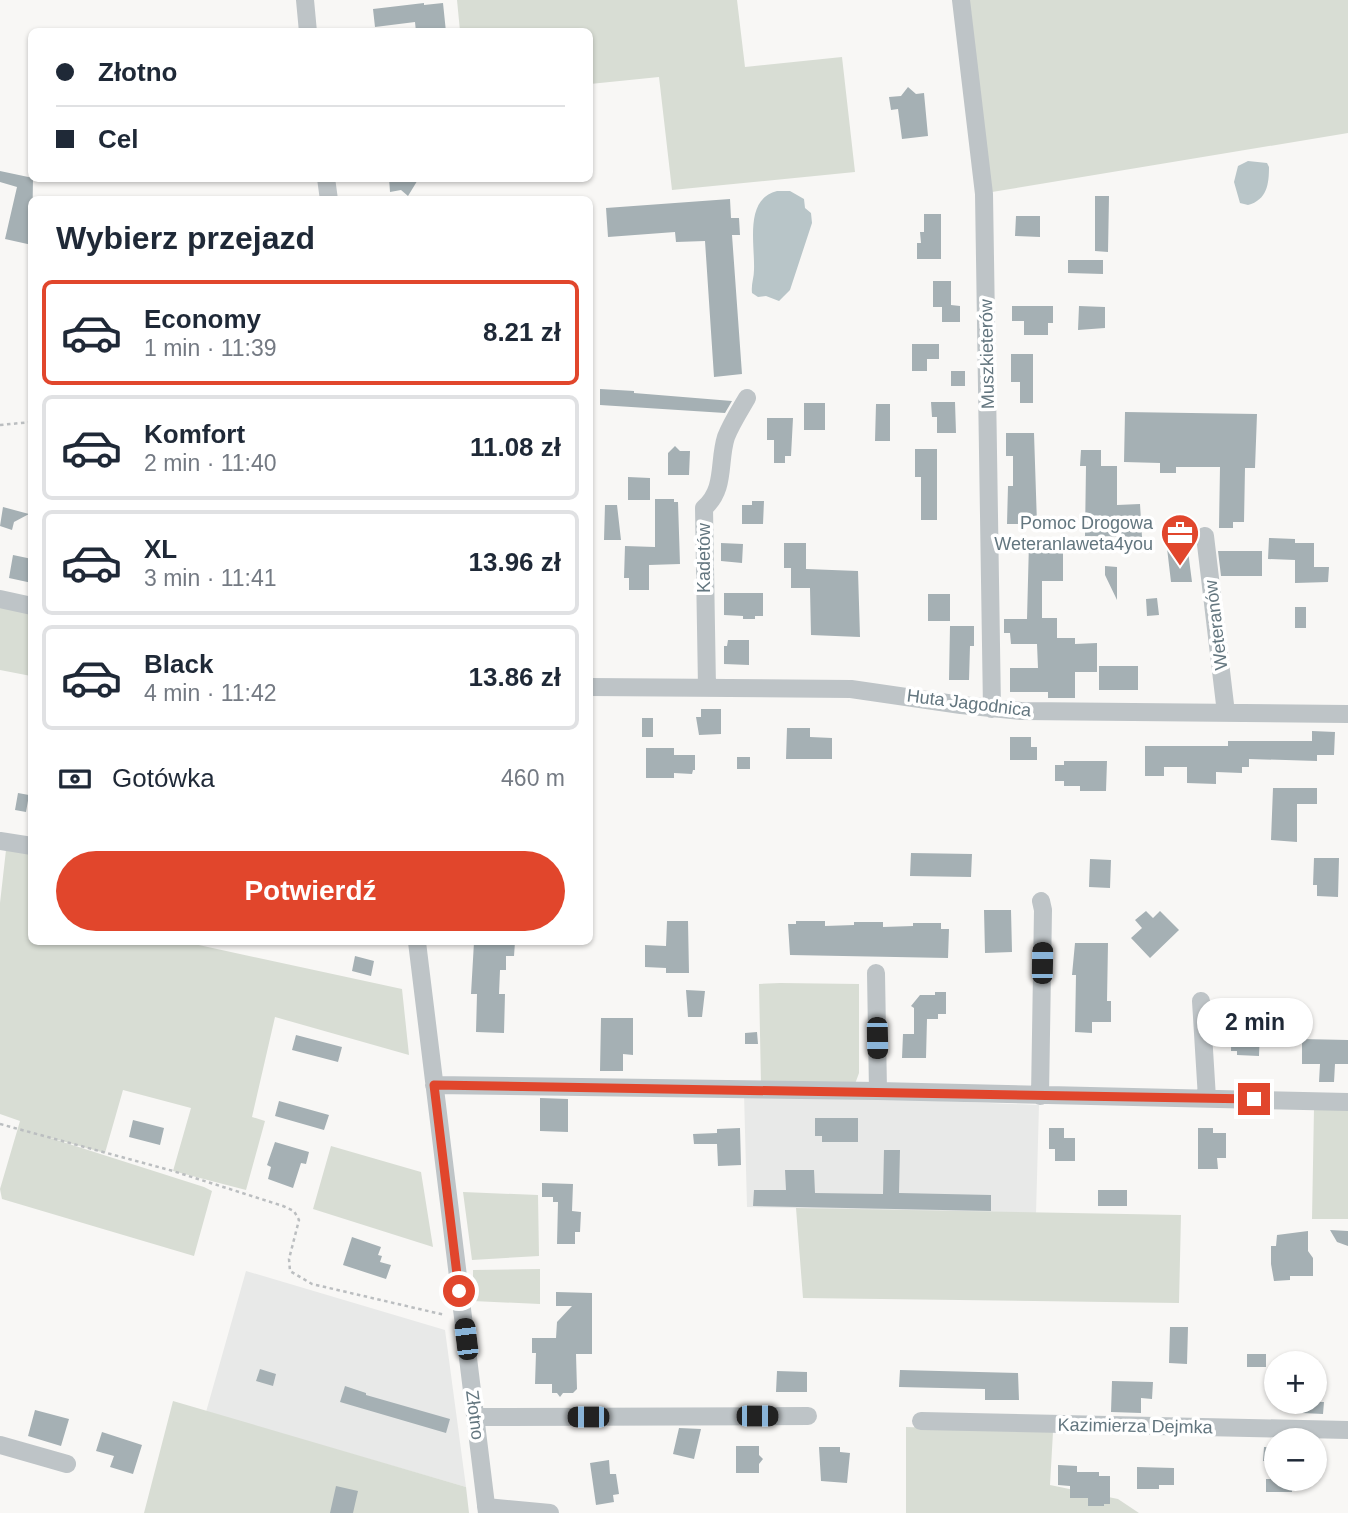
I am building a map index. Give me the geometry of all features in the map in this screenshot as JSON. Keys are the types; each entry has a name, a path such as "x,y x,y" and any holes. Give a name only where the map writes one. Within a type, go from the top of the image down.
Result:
{"street":[{"path":"304,0 308,28"},
{"name":"Muszkieterów","path":"961,0 984,194 992,709"},
{"name":"Kadetów","path":"707,687 704,508 713,500 718,487 726,437 747,398"},
{"name":"Weteranów","path":"1205,536 1226,713"},
{"path":"0,599 28,605"},
{"name":"Huta Jagodnica","path":"593,687 851,689 992,709 1348,714"},
{"path":"0,841 28,845"},
{"path":"1040,1096 1041,901"},
{"name":"Złotno","path":"416,945 487,1510"},
{"path":"876,973 878,1091"},
{"path":"1201,1001 1207,1098"},
{"path":"434,1085 878,1091 1348,1102"},
{"path":"475,1417 808,1416"},
{"name":"Kazimierza Dejmka","path":"921,1421 1348,1430"},
{"path":"0,1445 67,1464"},
{"path":"487,1510 550,1513"}],"path":[{"path":"0,425 28,422"},
{"path":"0,1124 173,1171 283,1206 294,1211 299,1220 289,1259 290,1271 297,1277 312,1284 438,1315 462,1313"}],"shaded area":[{"path":"457,0 737,0 745,67 842,57 855,172 672,190 659,77 593,84 593,28 460,28"},
{"path":"967,0 1348,0 1348,133 992,192"},
{"path":"1248,161 1267,163 1269,167 1263,195 1248,205 1240,203 1234,182 1238,166"},
{"path":"777,191 790,191 804,199 805,208 811,213 812,223 790,290 779,301 766,296 758,297 752,293 755,213 767,196"},
{"path":"0,599 28,605 28,675 0,670"},
{"path":"6,850 28,853 28,945 199,945 402,989 409,1055 275,1017 252,1117 265,1121 246,1190 173,1171 191,1108 123,1090 105,1153 44,1136 212,1191 194,1256 2,1199 0,1189 20,1121 0,1114 0,903"},
{"path":"759,984 859,984 859,1073 855,1084 761,1084"},
{"path":"744,1093 1039,1105 1036,1214 747,1207"},
{"path":"1314,1108 1348,1109 1348,1219 1312,1219"},
{"path":"331,1146 421,1172 433,1247 313,1209"},
{"path":"463,1192 538,1195 539,1256 472,1260"},
{"path":"796,1208 1181,1215 1179,1303 803,1298"},
{"path":"540,1269 540,1304 473,1301 473,1270"},
{"path":"246,1271 445,1330 466,1487 206,1412"},
{"path":"173,1401 466,1487 469,1513 144,1513"},
{"path":"906,1427 1053,1432 1050,1485 1118,1499 1139,1513 906,1513"}],"building":[{"path":"443,3 446,28 416,28 415,22 375,27 373,9"},
{"path":"908,87 916,94 924,93 928,136 902,139 898,109 891,110 889,97 901,96"},
{"path":"0,171 28,177 28,182 33,182 33,196 28,196 28,244 5,239 17,187 0,182"},
{"path":"389,182 417,182 408,196 401,190 390,192"},
{"path":"1095,196 1109,196 1108,252 1095,251"},
{"path":"730,199 731,218 739,218 740,235 732,235 742,374 714,377 705,241 676,242 675,232 608,237 606,208"},
{"path":"924,214 941,214 941,259 917,259 917,243 921,243 920,232 924,232"},
{"path":"1016,216 1040,216 1040,237 1015,236"},
{"path":"1068,260 1103,260 1103,274 1068,273"},
{"path":"933,281 951,281 951,305 960,306 960,322 942,322 942,307 933,307"},
{"path":"1012,306 1053,306 1053,323 1048,323 1048,335 1024,335 1024,321 1012,321"},
{"path":"1079,306 1105,307 1105,328 1078,330"},
{"path":"912,344 939,344 939,359 927,359 927,371 912,371"},
{"path":"1011,354 1033,354 1033,403 1020,403 1020,382 1011,382"},
{"path":"951,371 965,371 965,386 951,386"},
{"path":"600,389 732,401 725,413 600,405"},
{"path":"931,402 955,402 956,433 937,433 937,417 932,417"},
{"path":"804,403 825,403 825,430 804,430"},
{"path":"876,404 890,404 890,441 875,441"},
{"path":"1125,412 1257,414 1255,468 1245,468 1244,522 1233,522 1233,528 1219,528 1220,467 1176,467 1176,473 1160,473 1160,463 1124,462"},
{"path":"767,418 793,418 791,456 785,456 785,463 774,463 774,440 767,440"},
{"path":"1006,433 1034,433 1037,524 1007,524 1008,486 1013,486 1013,456 1006,456"},
{"path":"675,446 680,451 690,451 689,475 668,475 668,453"},
{"path":"915,449 937,449 937,520 921,520 921,477 915,477"},
{"path":"1081,450 1101,450 1101,466 1117,466 1117,505 1140,504 1142,537 1085,536 1086,466 1080,466"},
{"path":"628,477 650,478 650,500 628,500"},
{"path":"655,499 674,499 674,502 678,502 680,564 649,565 649,590 629,590 629,578 624,578 625,546 655,547"},
{"path":"752,501 764,501 763,524 742,524 742,505 752,505"},
{"path":"605,505 617,505 621,540 604,540"},
{"path":"3,507 28,514 14,522 12,530 0,526"},
{"path":"1269,538 1314,543 1314,567 1329,567 1328,582 1295,583 1295,560 1268,559"},
{"path":"1029,542 1063,543 1063,581 1042,581 1042,618 1057,618 1057,638 1075,638 1075,644 1097,643 1097,672 1075,672 1075,698 1048,698 1048,692 1010,692 1010,668 1038,668 1037,644 1011,644 1010,633 1004,633 1004,619 1027,619"},
{"path":"721,543 743,544 742,563 721,561"},
{"path":"784,543 806,543 806,569 858,571 860,637 811,635 810,588 791,588 791,568 784,568"},
{"name":"Pomoc Drogowa Weteranlaweta4you","path":"1180,546 1180,552 1188,551 1192,582 1171,582 1167,548"},
{"path":"1218,551 1262,551 1262,576 1221,576"},
{"path":"13,555 28,558 28,582 9,578"},
{"path":"1105,566 1117,567 1117,600 1105,575"},
{"path":"724,593 763,593 763,616 743,619 743,616 724,615"},
{"path":"928,594 950,594 950,621 928,621"},
{"path":"1157,598 1159,615 1147,616 1146,599"},
{"path":"1295,607 1306,607 1306,628 1295,628"},
{"path":"950,626 974,626 974,646 970,646 969,680 949,680"},
{"path":"728,640 749,640 749,665 724,664 724,646 727,646"},
{"path":"1099,666 1138,666 1138,690 1099,690"},
{"path":"701,709 721,709 721,734 699,735 696,717 701,717"},
{"path":"642,718 653,718 653,737 642,737"},
{"path":"787,728 810,728 810,737 832,738 832,759 786,759"},
{"path":"1312,731 1335,732 1334,755 1317,755 1317,761 1249,759 1249,767 1242,767 1242,773 1216,772 1216,784 1187,783 1187,767 1164,767 1164,776 1145,776 1145,746 1228,746 1228,741 1312,741"},
{"path":"1010,737 1031,737 1031,747 1037,747 1037,760 1010,760"},
{"path":"646,748 674,748 674,755 695,755 695,770 692,774 674,773 674,778 646,778"},
{"path":"737,757 750,757 750,769 737,769"},
{"path":"1064,761 1107,761 1106,791 1080,791 1080,786 1064,786 1064,781 1055,781 1055,765 1064,765"},
{"path":"1273,788 1317,788 1317,804 1297,804 1297,842 1271,840"},
{"path":"18,793 28,795 26,812 15,810"},
{"path":"911,853 972,854 971,877 910,876"},
{"path":"1314,858 1339,858 1338,897 1317,896 1317,885 1313,885"},
{"path":"1090,859 1111,860 1110,888 1089,887"},
{"path":"984,910 1011,910 1012,952 985,953"},
{"path":"1146,911 1153,918 1160,911 1179,930 1150,958 1131,938 1142,928 1135,920"},
{"path":"667,921 688,921 689,973 666,973 666,968 645,967 645,945 666,946"},
{"path":"796,921 825,921 825,926 883,922 883,927 941,923 941,929 949,929 948,958 790,955 788,924 796,924"},
{"path":"1075,943 1108,943 1107,1001 1111,1001 1111,1022 1092,1022 1092,1033 1075,1032 1076,975 1072,975"},
{"path":"474,945 515,945 514,956 506,956 506,970 500,970 499,994 505,994 504,1033 476,1032 477,994 471,994"},
{"path":"355,956 374,961 371,976 352,971"},
{"path":"686,990 705,991 702,1017 688,1017"},
{"path":"935,992 946,992 946,1014 938,1014 938,1019 927,1019 926,1058 902,1058 903,1034 914,1034 914,1008 911,1006 920,995 935,995"},
{"path":"1232,1003 1261,1004 1259,1056 1237,1055 1237,1051 1231,1051"},
{"path":"601,1018 633,1018 633,1055 623,1054 623,1071 600,1071"},
{"path":"757,1032 758,1044 745,1044 745,1033"},
{"path":"296,1035 342,1047 338,1062 292,1050"},
{"path":"1302,1039 1348,1040 1348,1064 1335,1064 1334,1082 1319,1082 1320,1064 1302,1064"},
{"path":"540,1098 568,1099 568,1132 540,1131"},
{"path":"279,1101 329,1115 324,1130 275,1116"},
{"path":"815,1118 858,1118 858,1142 822,1142 822,1136 815,1136"},
{"path":"133,1120 164,1128 160,1145 129,1137"},
{"path":"740,1128 741,1165 718,1166 717,1144 694,1144 693,1134"},
{"path":"1049,1128 1064,1128 1064,1138 1075,1138 1075,1161 1055,1161 1055,1149 1049,1149"},
{"path":"1198,1128 1213,1128 1213,1133 1226,1133 1226,1158 1217,1158 1218,1169 1198,1169"},
{"path":"275,1142 309,1152 306,1164 301,1163 293,1188 268,1179 271,1167 267,1165"},
{"path":"884,1150 900,1150 899,1193 991,1195 991,1211 753,1206 754,1190 786,1190 785,1170 814,1170 815,1193 883,1194"},
{"path":"542,1183 573,1184 572,1211 581,1212 580,1232 575,1232 575,1244 557,1244 558,1202 553,1202 553,1197 542,1197"},
{"path":"1098,1190 1127,1190 1127,1206 1098,1206"},
{"path":"1330,1230 1348,1231 1348,1246 1337,1242"},
{"path":"1308,1231 1308,1251 1313,1258 1313,1276 1290,1276 1290,1280 1274,1281 1271,1246 1276,1246 1277,1235"},
{"path":"352,1237 381,1247 378,1255 382,1256 380,1262 391,1265 386,1279 343,1265"},
{"path":"556,1292 592,1293 592,1354 576,1354 577,1389 573,1393 563,1393 560,1397 557,1393 552,1393 552,1384 535,1384 536,1353 532,1353 532,1338 556,1338 557,1322 572,1306 556,1306"},
{"path":"1170,1327 1188,1327 1187,1364 1169,1363"},
{"path":"1247,1354 1264,1354 1264,1367 1247,1367"},
{"path":"260,1369 276,1374 273,1386 256,1381"},
{"path":"900,1370 1018,1373 1019,1400 985,1400 985,1389 899,1387"},
{"path":"777,1371 807,1372 807,1392 776,1392"},
{"path":"1112,1381 1153,1382 1152,1399 1141,1398 1141,1413 1111,1412"},
{"path":"345,1386 366,1395 450,1419 446,1433 340,1402"},
{"path":"35,1410 69,1419 61,1446 28,1436"},
{"path":"679,1428 701,1429 694,1459 673,1454"},
{"path":"102,1432 142,1445 133,1474 110,1467 114,1456 96,1451"},
{"path":"736,1446 759,1446 759,1455 763,1459 759,1464 759,1473 736,1473"},
{"path":"819,1447 840,1447 840,1452 850,1453 847,1483 821,1481"},
{"path":"609,1460 610,1474 616,1474 619,1494 613,1495 614,1502 596,1505 590,1463"},
{"path":"1058,1465 1077,1466 1077,1472 1099,1472 1099,1476 1110,1476 1110,1504 1088,1506 1088,1498 1070,1498 1070,1486 1058,1485"},
{"path":"1137,1467 1174,1468 1174,1485 1159,1485 1159,1489 1137,1489"},
{"path":"336,1486 358,1491 353,1513 330,1513"}],"place":[{"name":"Pomoc Drogowa Weteranlaweta4you","path":"1180,567"}],"route":[{"path":"459,1291 434,1085 1254,1099"}]}
